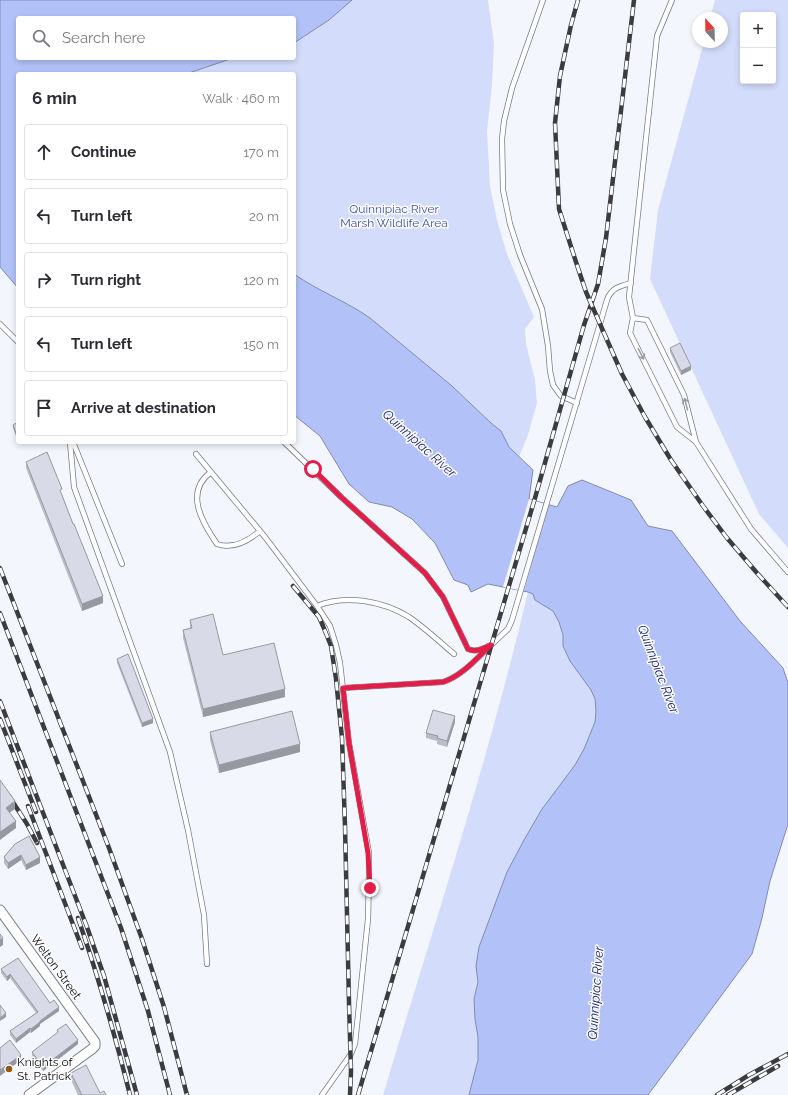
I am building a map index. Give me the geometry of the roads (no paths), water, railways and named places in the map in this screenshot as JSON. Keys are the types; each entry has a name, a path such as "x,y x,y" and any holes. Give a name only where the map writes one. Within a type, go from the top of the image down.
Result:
{"street":[{"name":"Welton Street","path":"0,910 94,1038 95,1046 92,1049 29,1095"}],"lane":[{"path":"543,0 512,88 504,122 502,150 503,190 506,208 514,235 542,309 553,385 561,396 577,403"},
{"path":"672,0 657,36 629,298 633,318 630,333 677,427 696,442"},
{"path":"343,688 443,682 449,680 491,645 510,626 609,294 620,285 631,283"},
{"path":"633,318 647,320 684,395 696,442 751,529 788,572"},
{"path":"0,324 16,340"},
{"path":"71,444 74,487 170,752 188,830 204,915 206,964"},
{"path":"72,444 122,564"},
{"path":"286,444 341,497 425,573 443,597 468,649 476,651 491,645"},
{"path":"196,454 260,531 317,606 330,626 340,663 349,743 368,853 370,888 354,1044 351,1054 322,1095"},
{"path":"211,472 204,476 200,482 196,496 197,503 207,528 217,544 224,547 235,545 245,541 260,531"},
{"path":"317,606 335,600 345,600 366,602 390,608 412,620 454,654"}],"water":[{"path":"0,0 352,0 329,20 296,42 296,16 16,16 16,60 227,60 192,72 16,72 16,286 0,267"},
{"name":"Quinnipiac River","path":"296,275 370,318 452,386 501,431 509,447 533,470 529,499 557,507 568,486 582,480 631,500 648,526 672,531 740,621 783,668 788,683 788,824 770,881 752,954 648,1095 469,1095 478,1060 478,1037 474,999 478,982 476,966 479,947 507,872 542,809 575,765 584,749 595,722 595,699 591,690 570,661 563,646 563,635 559,622 553,611 535,600 533,594 528,592 488,584 471,592 468,585 454,580 435,543 412,519 392,507 369,502 349,484 320,436 296,417"}],"railway":[{"path":"578,0 560,76 555,123 559,209 586,292 622,374 645,417 671,460 727,538 788,607"},
{"path":"358,1095 535,498 584,325 598,284 606,238 634,0"},
{"path":"0,568 109,848 142,939 164,1007 187,1095"},
{"path":"293,586 319,617 331,646 336,679 342,738 345,826 351,1071 350,1095"},
{"path":"0,613 121,928 148,1011 170,1095"},
{"path":"0,701 87,927 104,976 137,1095"},
{"path":"0,719 36,812"},
{"path":"9,796 37,843"},
{"path":"28,806 82,948"},
{"path":"78,918 106,1006 130,1095"},
{"path":"717,1095 749,1075 788,1054"},
{"path":"728,1095 778,1066"}],"place":[{"name":"Knights of St. Patrick","path":"9,1069"}],"park label":[{"name":"Quinnipiac River Marsh Wildlife Area","path":"394,216"}]}
